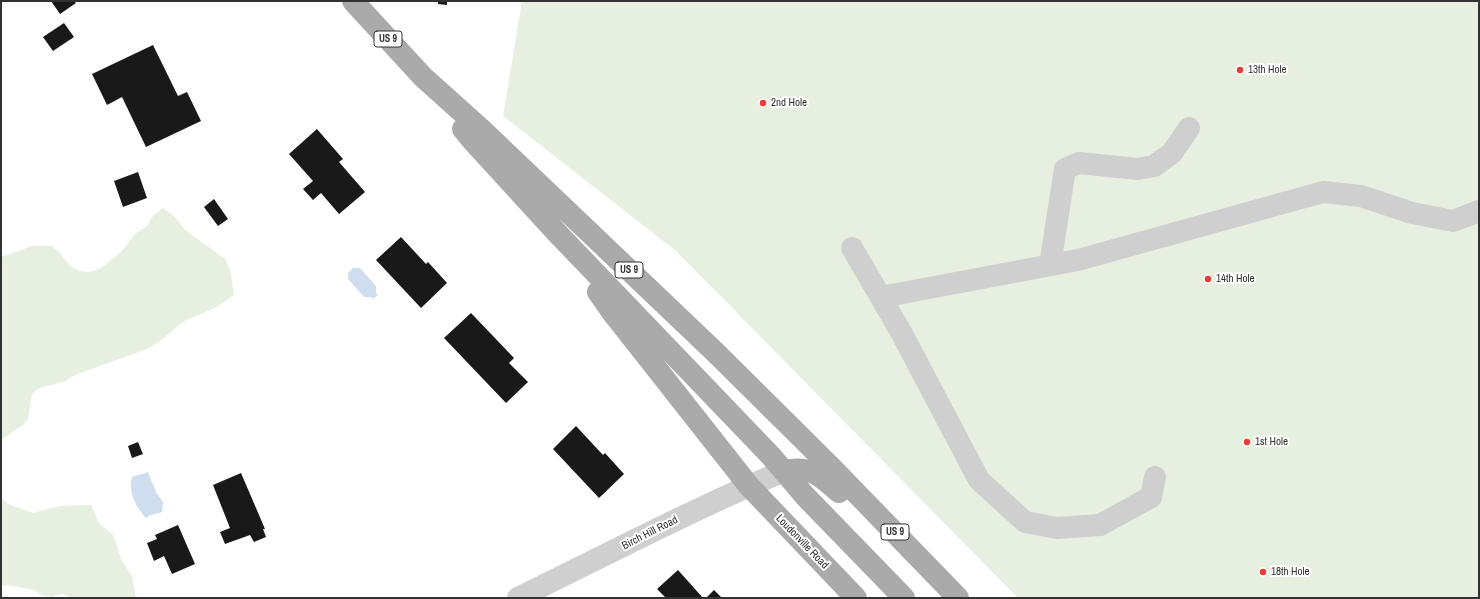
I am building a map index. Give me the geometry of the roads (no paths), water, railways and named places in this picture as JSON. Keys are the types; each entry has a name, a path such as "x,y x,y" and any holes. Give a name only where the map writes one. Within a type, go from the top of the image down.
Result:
{"main road":[{"name":"US 9","path":"353,1 423,77 472,140 559,235 784,471 805,496 904,598"},
{"name":"US 9","path":"423,77 482,130 716,353 836,472 958,598"},
{"name":"Loudonville Road","path":"559,235 612,312 749,486 856,598"},
{"path":"784,471 802,469 818,475 937,576"}],"street":[{"path":"1050,265 1065,169 1079,163 1138,169 1154,166 1172,153 1189,128"},
{"path":"881,297 1078,260 1324,192 1361,196 1412,213 1453,221 1479,212"},
{"path":"852,248 901,332 979,480 1024,522 1057,528 1100,525 1151,497 1156,477"},
{"name":"Birch Hill Road","path":"518,598 698,509 784,471"}],"water":[{"path":"353,268 360,268 376,286 376,293 378,295 373,299 371,297 364,297 348,279 348,273"},
{"path":"148,472 156,492 163,502 162,512 146,518 134,499 131,483 132,477"}],"place":[{"name":"13th Hole","path":"1240,70"},
{"name":"2nd Hole","path":"763,103"},
{"name":"14th Hole","path":"1208,279"},
{"name":"1st Hole","path":"1247,442"},
{"name":"18th Hole","path":"1263,572"}]}
